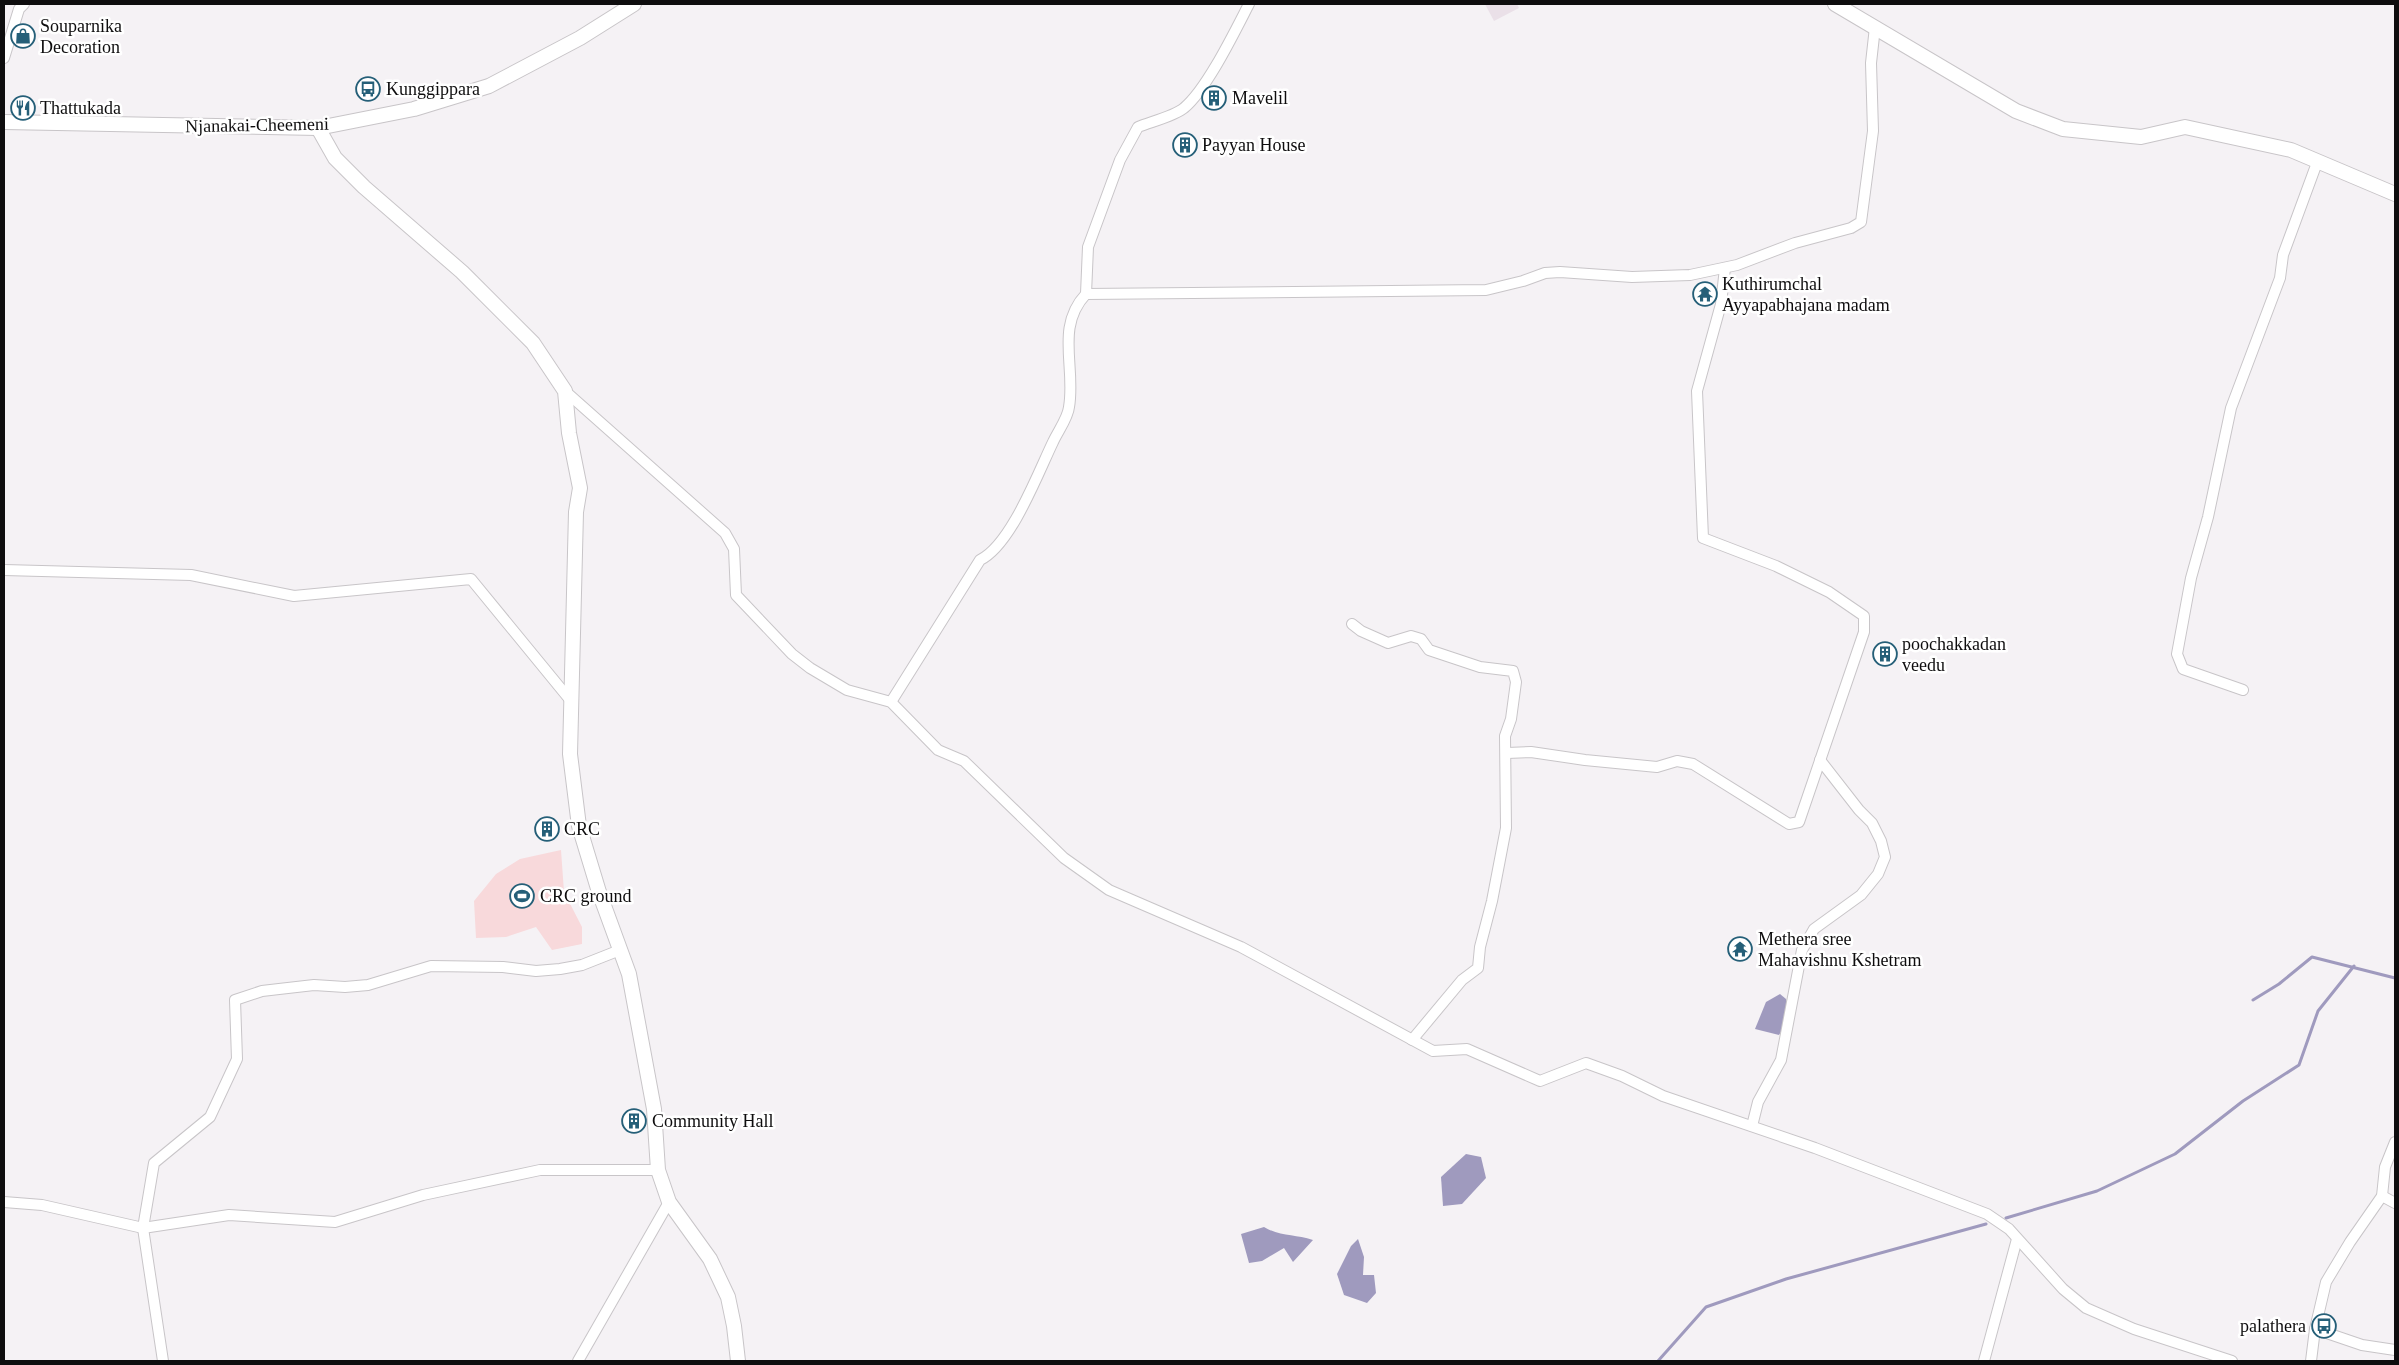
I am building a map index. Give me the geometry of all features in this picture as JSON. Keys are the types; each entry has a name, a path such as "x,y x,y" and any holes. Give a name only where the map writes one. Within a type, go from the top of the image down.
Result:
{"street":[{"path":"4,58 19,9 24,4"},
{"name":"Njanakai-Cheemeni","path":"4,122 318,128 414,109 489,86 580,38 634,4"},
{"path":"891,702 980,560 988,555 1016,519 1069,408 1069,320 1076,304 1086,294 1088,247 1120,160 1138,127 1184,109 1205,82 1233,36 1249,4"},
{"path":"1835,4 2016,111 2063,129 2141,137 2185,127 2291,150 2395,194"},
{"path":"1086,294 1486,290 1546,273 1560,272 1632,277 1690,275 1725,268 1795,243 1851,228 1861,222 1873,131 1871,63 1875,28"},
{"path":"318,128 335,158 364,187 462,272 534,344 565,391 725,533 734,549 736,595 792,654 810,668 847,690 891,702 938,750 964,761 1064,858 1110,890 1241,947 1433,1051 1467,1049 1540,1081 1586,1063 1622,1076 1663,1096 1815,1148 1987,1214 2009,1229 2062,1290 2086,1308 2134,1329 2232,1361"},
{"path":"2243,690 2183,669 2177,654 2191,578 2208,517 2231,408 2280,278 2283,255 2318,160"},
{"path":"1506,753 1531,752 1585,760 1657,767 1677,761 1693,764 1789,824 1799,822 1864,632 1864,616 1829,592 1776,566 1703,538 1697,391 1721,304 1725,268"},
{"path":"565,391 569,433 580,488 576,512 570,701 570,754 579,826 599,892 629,974 654,1109 658,1170 669,1202 710,1259 728,1298 734,1326 738,1361"},
{"path":"4,570 191,574 294,596 471,578 570,701"},
{"path":"1352,624 1361,631 1388,643 1412,636 1421,639 1429,650 1480,667 1513,671 1516,682 1511,719 1505,736 1506,828 1492,901 1480,947 1478,968 1462,980 1412,1040"},
{"path":"1752,1126 1758,1102 1781,1060 1802,950 1814,929 1861,895 1878,874 1885,857 1881,841 1872,823 1858,810 1820,760"},
{"path":"163,1361 143,1228 154,1163 210,1116 237,1058 235,1000 262,990 279,988 314,985 345,987 368,985 430,966 503,967 536,971 560,969 582,965 620,950"},
{"path":"2311,1361 2315,1329 2326,1282 2350,1242 2382,1196 2385,1167 2395,1142"},
{"path":"4,1202 42,1205 143,1228 229,1215 336,1222 423,1196 540,1170 658,1170"},
{"path":"2382,1196 2395,1203"},
{"path":"578,1361 669,1202"},
{"path":"1984,1361 2017,1239"},
{"path":"2315,1329 2362,1345 2395,1350"}],"shaded area":[{"path":"1485,4 1517,4 1519,8 1494,21"},
{"name":"CRC ground","path":"561,850 564,892 582,927 582,944 552,950 536,927 506,937 476,938 474,901 496,874 520,859"},
{"path":"1780,994 1786,999 1790,1017 1779,1035 1755,1029 1766,1002"},
{"path":"1466,1154 1481,1157 1486,1178 1462,1204 1443,1206 1441,1177"},
{"path":"1264,1227 1282,1234 1313,1240 1293,1262 1284,1248 1262,1261 1249,1263 1241,1234"},
{"path":"1358,1239 1364,1257 1363,1275 1374,1275 1376,1293 1367,1303 1344,1295 1337,1274 1351,1246"}],"waterway":[{"path":"2253,1000 2279,984 2312,957 2395,978"},
{"path":"2006,1218 2097,1191 2175,1154 2243,1101 2299,1065 2318,1011 2354,966"},
{"path":"1658,1361 1706,1307 1786,1279 1986,1224"}],"place":[{"name":"Souparnika Decoration","path":"23,36"},
{"name":"Kunggippara","path":"368,89"},
{"name":"Mavelil","path":"1214,98"},
{"name":"Thattukada","path":"23,108"},
{"name":"Payyan House","path":"1185,145"},
{"name":"Kuthirumchal Ayyapabhajana madam","path":"1705,294"},
{"name":"poochakkadan veedu","path":"1885,654"},
{"name":"CRC","path":"547,829"},
{"name":"CRC ground","path":"522,896"},
{"name":"Methera sree Mahavishnu Kshetram","path":"1740,949"},
{"name":"Community Hall","path":"634,1121"},
{"name":"palathera","path":"2324,1326"}]}
